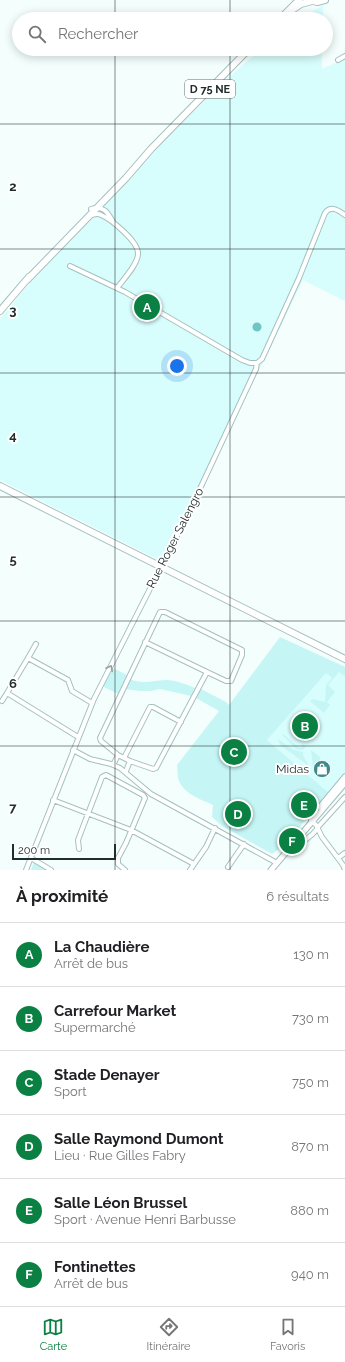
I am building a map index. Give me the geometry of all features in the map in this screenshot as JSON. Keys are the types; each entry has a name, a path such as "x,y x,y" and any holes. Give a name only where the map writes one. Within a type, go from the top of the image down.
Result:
{"main road":[{"path":"288,12 299,0"},
{"path":"289,12 301,4 311,1 318,2 325,0"},
{"name":"D 75 NE","path":"0,311 98,204 242,56"},
{"name":"D 75 NE","path":"98,204 109,196 131,174 151,149"},
{"path":"0,486 345,659"}],"street":[{"path":"338,60 345,56"},
{"path":"106,211 105,204 109,196"},
{"path":"98,204 106,211 114,223"},
{"path":"98,204 99,212 114,223 134,242 138,249 136,262 117,288"},
{"name":"Rue Roger Salengro","path":"26,870 92,703 190,510 256,369 257,363 262,359 304,266 325,213 329,209 336,210 345,215"},
{"path":"91,212 102,215"},
{"path":"70,266 117,288 242,360 250,363 257,363"},
{"path":"145,642 226,681 231,681 242,654 242,650 162,611 145,642 100,738 101,741 118,755 130,761 153,769 156,768 207,672"},
{"path":"2,701 36,644"},
{"path":"28,658 68,680 72,691 92,703"},
{"path":"7,694 78,737"},
{"path":"124,758 150,707 153,707 181,722"},
{"path":"73,750 92,760 113,764 126,771 151,794 216,828 277,863"},
{"path":"113,764 118,755"},
{"path":"126,771 130,761"},
{"path":"79,850 78,840 102,777 106,775 144,797 131,830 117,859 118,864 125,870"},
{"path":"312,821 345,777"},
{"path":"271,870 345,783"},
{"path":"290,848 299,844 314,833 345,797"},
{"path":"54,800 131,830 194,864"},
{"path":"312,821 318,827 322,837 345,870"},
{"path":"190,870 216,828"},
{"path":"306,828 322,837"},
{"path":"228,867 244,844"},
{"path":"338,858 345,852"},
{"path":"30,858 51,870"}],"shaded area":[{"path":"323,5 323,12 312,12"},
{"path":"253,56 322,56 322,69 345,59 345,301 303,280 165,563 0,480 0,319 29,284 112,198 166,139 228,78"},
{"path":"257,322 262,327 257,332 252,327"},
{"path":"280,637 345,667 345,676 339,672 328,685 335,692 327,702 330,705 324,713 310,701 312,699 325,702 326,685 332,678 326,673 267,740 329,793 283,846 272,854 222,826 212,817 213,805 194,796 181,786 178,779 177,765 219,711 196,698 201,689 229,705"},
{"path":"337,663 345,667 345,773 329,793 267,740 319,680"},
{"path":"111,667 127,675 118,694 102,686"},
{"path":"130,679 139,682 172,680 195,688 191,696 160,689 140,691 125,689"},
{"path":"283,734 300,748 303,744 306,747 302,750 296,749 282,735"},
{"path":"278,739 294,750 303,752 304,758 309,766 280,745"},
{"path":"311,750 321,758 313,767"},
{"path":"34,862 47,870 31,870"}],"place":[{"name":"La Chaudière","path":"147,307"},
{"name":"Carrefour Market","path":"305,726"},
{"name":"Stade Denayer","path":"234,752"},
{"name":"Midas","path":"322,769"},
{"name":"Salle Léon Brussel","path":"304,805"},
{"name":"Salle Raymond Dumont","path":"238,814"},
{"name":"Fontinettes","path":"292,841"}]}
